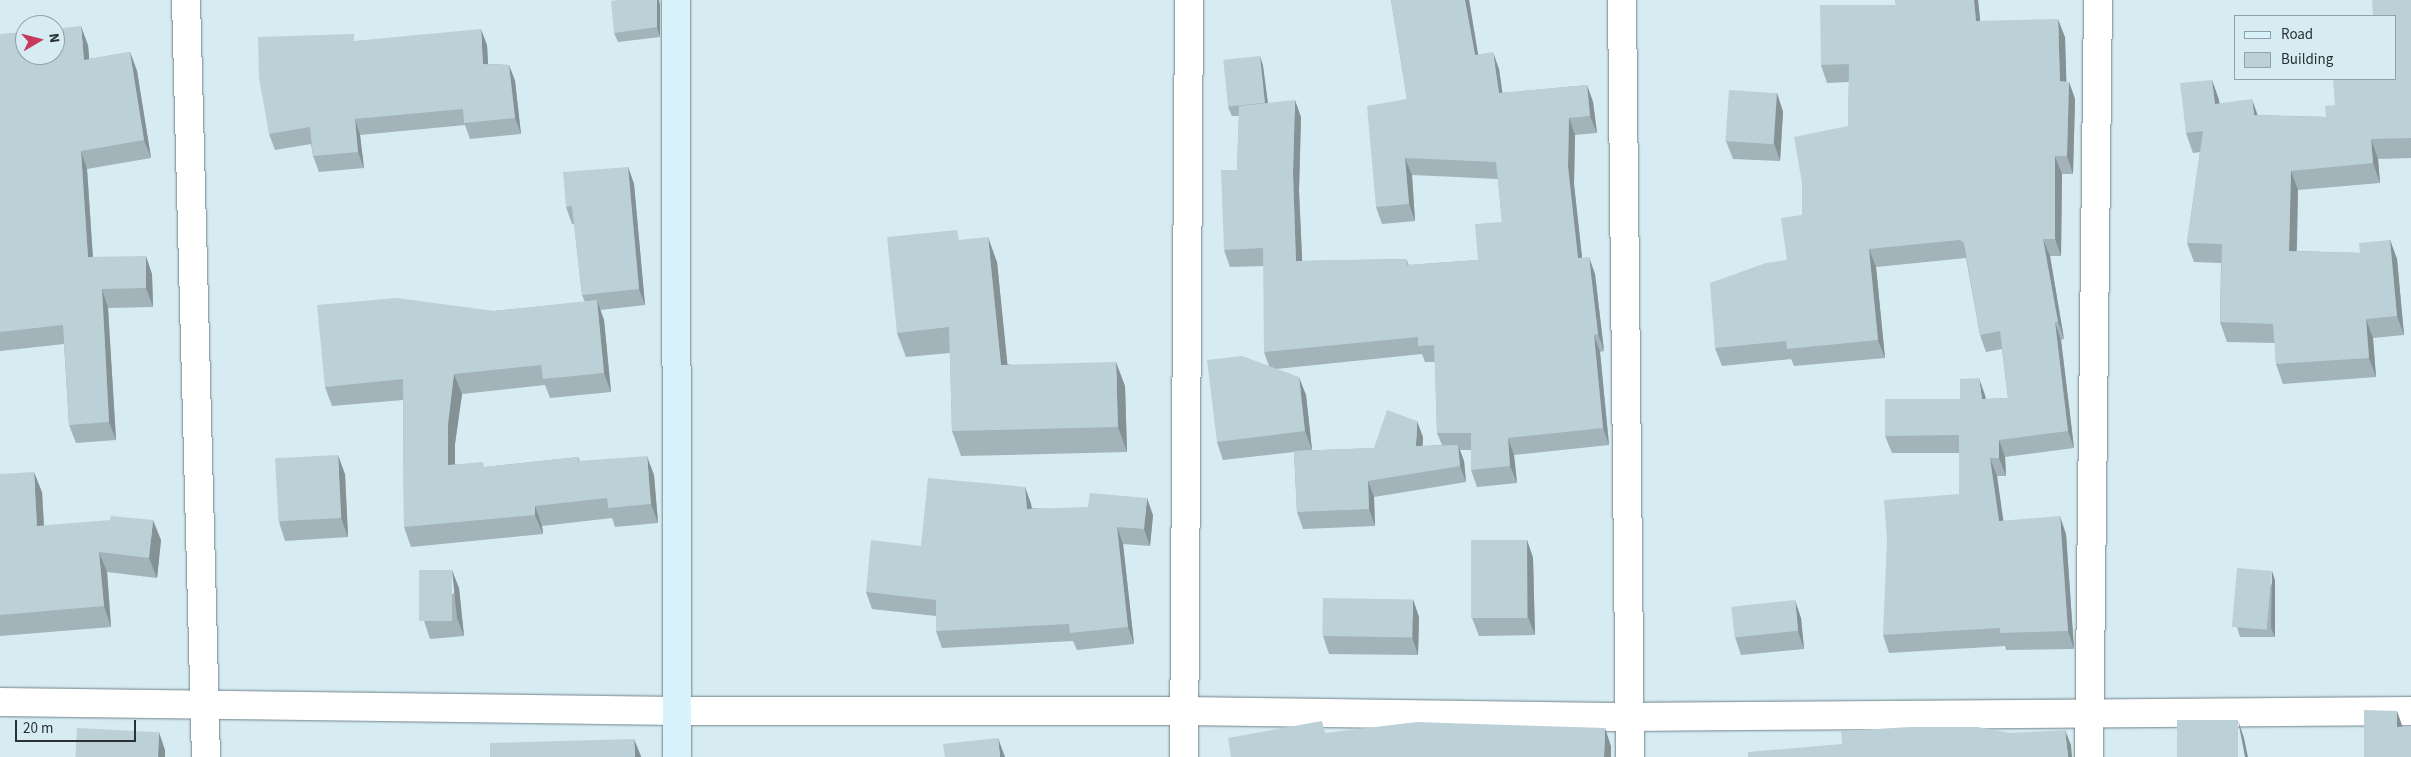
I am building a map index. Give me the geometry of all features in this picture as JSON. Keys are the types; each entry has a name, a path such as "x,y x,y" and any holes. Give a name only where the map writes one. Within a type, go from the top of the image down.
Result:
{"street":[{"path":"186,0 206,757"},
{"path":"676,0 677,757"},
{"path":"1184,757 1189,0"},
{"path":"1622,0 1630,757"},
{"path":"2089,757 2098,0"},
{"path":"0,702 677,711 1184,710 1630,716 2411,711"}],"building":[{"path":"657,0 657,27 614,33 611,1"},
{"path":"1391,0 1465,0 1475,55 1493,52 1499,93 1587,85 1590,116 1569,118 1568,167 1578,258 1589,257 1598,334 1594,335 1603,428 1508,438 1510,466 1471,470 1471,433 1437,433 1434,345 1418,346 1418,337 1264,352 1263,248 1224,250 1221,170 1237,170 1239,106 1295,100 1293,174 1296,261 1406,259 1407,265 1478,260 1475,224 1502,222 1496,162 1405,158 1409,204 1376,207 1367,106 1407,99"},
{"path":"1895,0 1974,0 1976,21 2058,19 2060,81 2069,82 2067,156 2055,156 2055,239 2043,239 2058,322 2055,322 2068,431 1999,440 1999,458 1990,458 1999,521 2060,516 2068,631 2000,633 2000,628 1883,635 1887,540 1884,500 1959,494 1959,435 1885,436 1885,399 1960,399 1960,379 1979,378 1982,399 2008,398 2000,331 1980,335 1964,243 1960,240 1869,249 1878,340 1787,349 1786,341 1715,348 1710,283 1766,263 1787,260 1781,218 1802,215 1802,183 1794,137 1848,126 1849,64 1821,65 1820,5 1896,5"},
{"path":"2372,0 2411,0 2411,138 2371,139 2373,163 2291,171 2289,251 2360,253 2359,243 2390,240 2397,316 2366,319 2369,358 2276,364 2273,324 2220,322 2222,244 2187,243 2203,131 2186,133 2180,83 2212,80 2215,104 2252,99 2254,115 2326,117 2325,106 2335,105 2333,80 2396,80 2396,15 2373,15"},
{"path":"81,26 84,60 130,52 144,140 81,151 88,257 146,256 146,288 102,289 109,422 69,425 63,325 0,332 0,34 15,33 15,65 65,65 65,28"},
{"path":"481,29 483,64 509,65 515,118 464,123 463,109 355,119 358,152 313,156 310,127 269,134 259,78 258,37 354,34 354,41"},
{"path":"1260,56 1265,103 1228,107 1223,60"},
{"path":"1729,90 1777,93 1773,144 1725,141"},
{"path":"628,167 639,289 582,295 572,206 566,207 563,172"},
{"path":"957,230 959,240 988,237 1001,365 1116,362 1118,427 952,431 949,327 897,333 887,237"},
{"path":"397,298 494,311 597,300 604,373 543,379 541,365 454,374 448,424 448,465 483,462 484,467 578,457 578,461 647,456 651,504 608,508 607,498 535,506 535,515 404,527 403,379 325,387 317,305"},
{"path":"1242,356 1299,377 1305,431 1217,442 1207,360"},
{"path":"1387,410 1417,421 1416,446 1458,445 1460,466 1368,481 1369,509 1297,512 1294,451 1374,448"},
{"path":"338,455 341,518 278,521 275,458"},
{"path":"34,472 37,526 110,520 111,516 153,520 149,558 99,552 104,606 0,615 0,474"},
{"path":"928,478 1025,487 1027,509 1088,507 1090,493 1147,498 1144,529 1117,527 1128,627 1070,633 1069,624 936,631 936,600 866,592 871,540 921,546"},
{"path":"1471,540 1527,540 1527,618 1471,618"},
{"path":"2237,568 2272,571 2267,630 2232,627"},
{"path":"419,570 452,570 452,621 419,621"},
{"path":"1323,598 1413,600 1412,638 1322,636"},
{"path":"1795,600 1798,631 1735,638 1731,607"},
{"path":"2364,710 2397,711 2397,727 2411,726 2411,757 2364,757"},
{"path":"2177,720 2238,720 2238,757 2177,757"},
{"path":"1322,721 1325,733 1417,722 1605,728 1604,757 1231,757 1228,738"},
{"path":"1910,727 1978,727 2010,733 2065,730 2068,757 1748,757 1748,752 1842,744 1841,731"},
{"path":"77,728 159,732 158,757 75,757"},
{"path":"998,738 1000,757 945,757 943,744"},
{"path":"634,739 635,757 490,757 490,743"}]}
